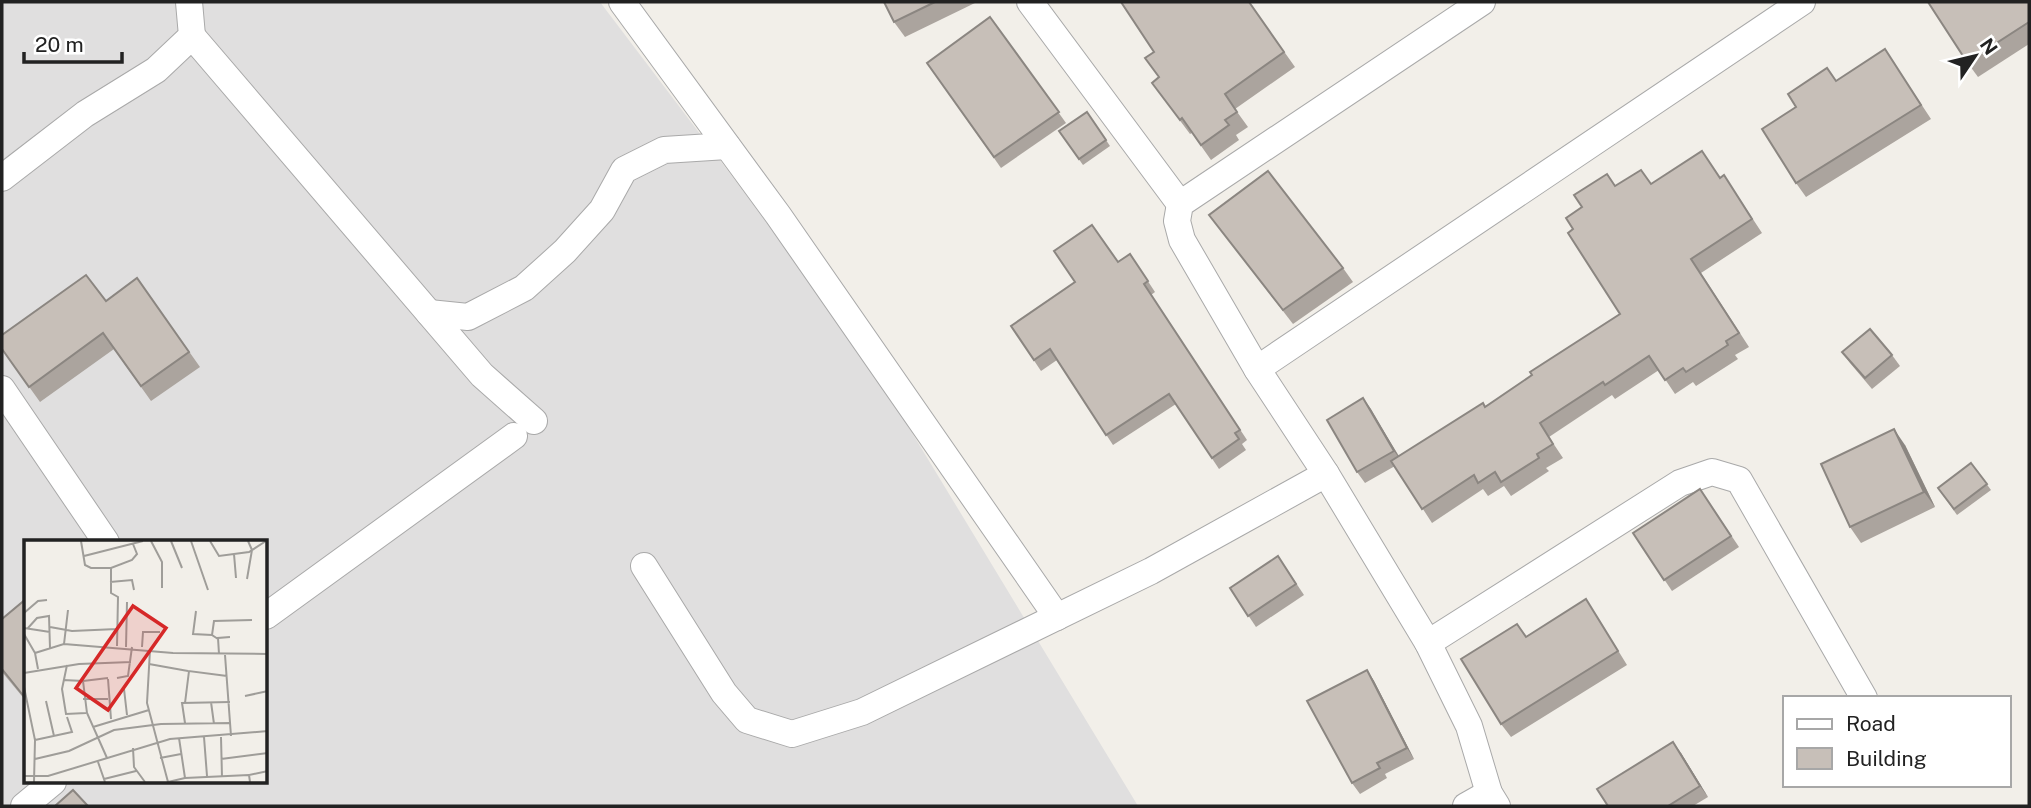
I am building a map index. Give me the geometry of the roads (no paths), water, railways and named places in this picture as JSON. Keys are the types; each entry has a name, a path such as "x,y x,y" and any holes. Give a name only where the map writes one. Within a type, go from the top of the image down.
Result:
{"street":[{"path":"189,2 192,36 482,375 524,429 268,615"},
{"path":"622,2 727,146 1057,617"},
{"path":"1030,2 1180,204"},
{"path":"1257,369 1802,2"},
{"path":"1466,806 1493,800 1469,726 1428,643 1326,474 1257,369 1182,240 1177,221 1180,204 1470,5"},
{"path":"2,178 85,114 156,70 192,36"},
{"path":"429,313 468,317 524,288 565,251 602,210 624,170 664,150 727,146"},
{"path":"2,389 105,540"},
{"path":"1428,643 1681,483 1712,472 1739,481 1863,696"},
{"path":"645,566 724,693 747,720 792,734 862,712 1162,565 1326,474"},
{"path":"24,806 51,784"}]}
